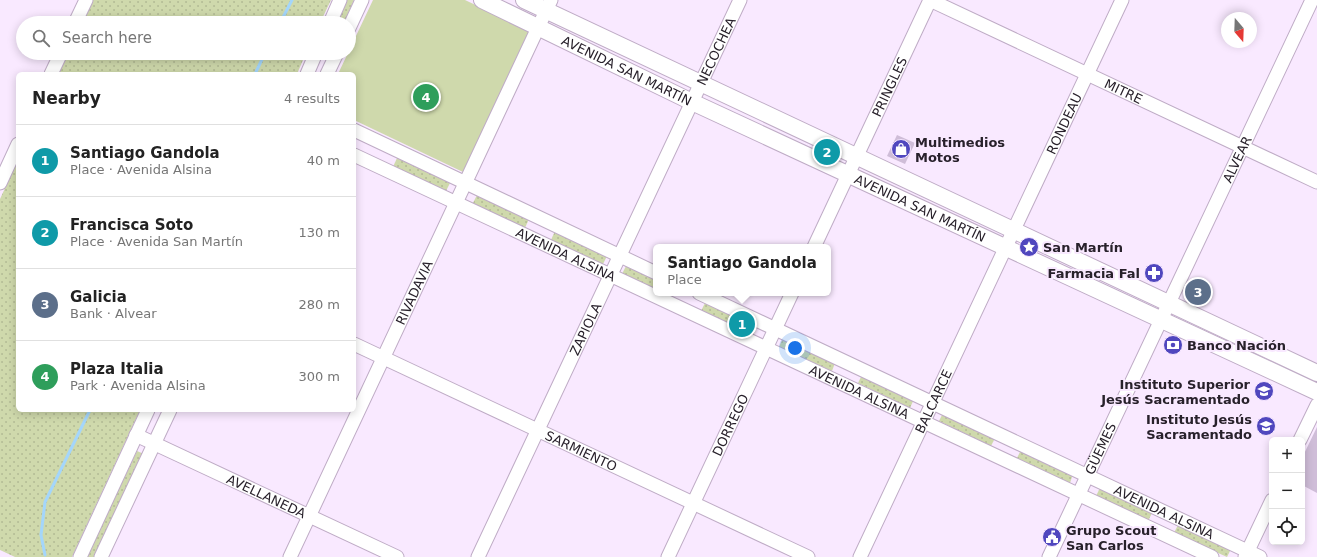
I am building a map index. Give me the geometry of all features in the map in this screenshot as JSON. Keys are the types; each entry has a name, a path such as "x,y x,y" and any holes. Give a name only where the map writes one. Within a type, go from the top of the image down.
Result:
{"main road":[{"name":"AVENIDA SAN MARTÍN","path":"482,0 692,102 1162,318 1317,392"},
{"name":"AVENIDA SAN MARTÍN","path":"524,0 549,6 700,84 1317,373"}],"street":[{"path":"78,16 86,0"},
{"path":"333,16 340,0"},
{"path":"355,16 362,0"},
{"name":"NECOCHEA","path":"692,102 740,0"},
{"name":"MITRE","path":"930,0 1317,182"},
{"name":"PRINGLES","path":"849,173 930,0"},
{"name":"RONDEAU","path":"1006,247 1122,0"},
{"name":"ALVEAR","path":"1162,318 1312,0"},
{"name":"RIVADAVIA","path":"290,557 549,6"},
{"path":"52,72 58,60"},
{"path":"308,72 313,60"},
{"path":"328,72 334,60"},
{"name":"ZAPIOLA","path":"478,557 692,102"},
{"name":"AVENIDA ALSINA","path":"356,131 653,272"},
{"path":"0,183 16,148"},
{"name":"AVENIDA ALSINA","path":"356,155 653,295"},
{"path":"815,244 849,173"},
{"name":"BALCARCE","path":"860,557 1006,247"},
{"name":"AVENIDA ALSINA","path":"656,296 1212,557"},
{"name":"AVENIDA ALSINA","path":"705,296 1088,476 1247,554 1260,557"},
{"name":"DORREGO","path":"668,557 791,296"},
{"name":"GÜEMES","path":"1049,557 1162,318"},
{"name":"SARMIENTO","path":"356,345 808,557"},
{"path":"1301,437 1317,405"},
{"path":"80,557 147,412"},
{"path":"101,557 169,412"},
{"name":"AVELLANEDA","path":"136,435 397,557"},
{"path":"1247,554 1269,506"}],"green space":[{"path":"93,0 331,0 323,16 85,16"},
{"path":"346,0 354,0 347,16 339,16"},
{"path":"373,0 465,0 530,31 463,172 356,121 356,72 339,72 345,60 356,60 356,36"},
{"path":"65,60 303,60 298,72 60,72"},
{"path":"397,158 450,183 446,191 393,167"},
{"path":"16,164 16,412 139,412 72,557 15,557 0,550 0,199"},
{"path":"477,195 529,219 525,228 473,203"},
{"path":"555,231 607,256 603,264 551,240"},
{"path":"626,266 653,279 653,289 622,274"},
{"path":"705,303 757,327 753,335 701,311"},
{"path":"783,338 835,363 832,371 779,347"},
{"path":"862,375 914,399 910,408 858,383"},
{"path":"943,413 995,438 991,446 939,421"},
{"path":"1021,450 1073,474 1070,483 1017,458"},
{"path":"137,451 144,454 95,557 87,557"},
{"path":"1100,488 1152,513 1148,521 1096,496"},
{"path":"1178,525 1231,549 1227,557 1174,533"}],"building":[{"name":"Multimedios Motos","path":"897,135 915,143 905,164 887,156"},
{"path":"1317,427 1317,493 1305,487 1305,452"}],"waterway":[{"path":"284,16 292,0"},
{"path":"256,72 262,60"},
{"path":"45,555 41,535 45,502 89,412"}],"place":[{"name":"Plaza Italia","path":"426,97"},
{"name":"Multimedios Motos","path":"901,149"},
{"name":"Francisca Soto","path":"827,152"},
{"name":"San Martín","path":"1029,247"},
{"name":"Farmacia Fal","path":"1154,273"},
{"name":"Galicia","path":"1198,292"},
{"name":"Santiago Gandola","path":"742,324"},
{"name":"Banco Nación","path":"1173,345"},
{"name":"Instituto Superior Jesús Sacramentado","path":"1264,391"},
{"name":"Instituto Jesús Sacramentado","path":"1266,426"},
{"name":"Grupo Scout San Carlos","path":"1052,537"}]}
